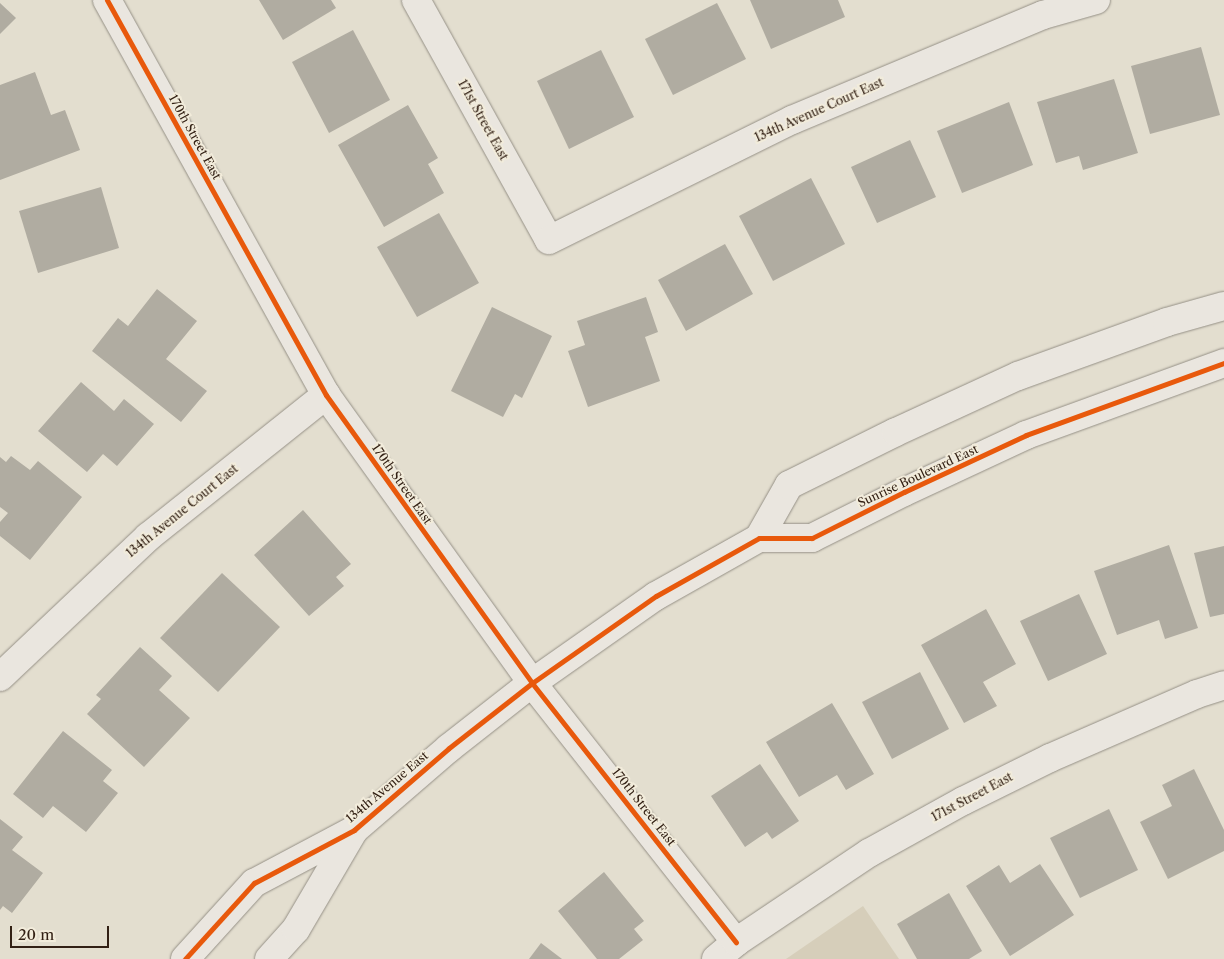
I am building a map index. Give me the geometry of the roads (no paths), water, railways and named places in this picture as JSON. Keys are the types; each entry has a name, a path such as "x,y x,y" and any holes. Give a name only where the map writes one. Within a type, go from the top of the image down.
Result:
{"street":[{"name":"170th Street East","path":"107,0 326,395 532,683 736,942"},
{"name":"171st Street East","path":"416,0 549,240"},
{"name":"134th Avenue Court East","path":"549,240 792,120 1040,7 1096,0"},
{"path":"759,538 789,485 1018,376 1167,322 1224,306"},
{"name":"Sunrise Boulevard East","path":"532,683 656,596 759,538 812,538 904,492 1026,435 1224,363"},
{"name":"134th Avenue Court East","path":"0,677 148,537 326,395"},
{"name":"134th Avenue East","path":"185,959 254,883 354,830 449,748 532,683"},
{"name":"171st Street East","path":"716,959 736,942 869,853 963,801 1050,758 1197,694 1224,685"},
{"name":"134th Avenue East","path":"269,959 296,929 354,830"}]}
